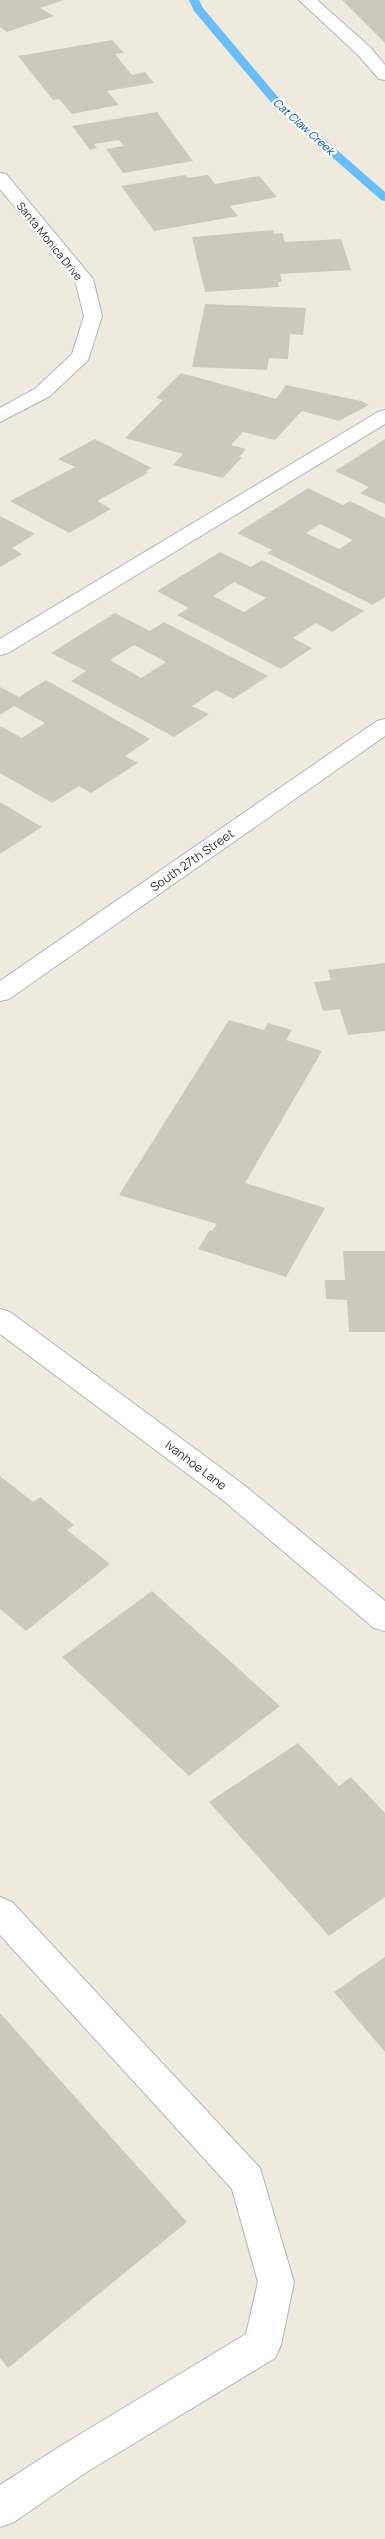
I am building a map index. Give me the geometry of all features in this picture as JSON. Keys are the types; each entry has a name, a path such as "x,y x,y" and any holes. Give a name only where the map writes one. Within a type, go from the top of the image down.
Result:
{"street":[{"path":"307,0 364,51 385,75"},
{"name":"Santa Monica Drive","path":"0,178 6,194 84,279 93,316 81,356 43,392 0,416"},
{"path":"0,648 385,416"},
{"name":"South 27th Street","path":"0,993 385,726"},
{"name":"Ivanhoe Lane","path":"0,1319 234,1493 385,1619"},
{"path":"0,1912 247,2180 276,2282 262,2345 72,2460 0,2508"}],"building":[{"path":"0,0 64,0 40,8 54,16 7,32 0,27"},
{"path":"342,0 385,0 385,43"},
{"path":"112,40 124,53 115,54 132,75 145,72 154,83 107,91 119,105 72,114 59,99 53,100 18,56"},
{"path":"157,112 193,161 123,173 106,149 124,146 119,140 94,144 97,148 90,150 72,126"},
{"path":"185,175 188,178 208,175 215,184 259,176 277,197 230,206 238,216 154,231 121,186"},
{"path":"273,230 274,234 282,233 285,242 341,239 351,270 280,274 282,282 278,282 279,287 205,292 192,237"},
{"path":"205,304 306,308 303,335 290,334 288,359 269,358 267,370 192,367"},
{"path":"181,373 276,399 286,385 361,401 369,405 339,421 302,411 275,440 243,432 231,445 246,449 239,457 242,457 223,478 173,465 183,454 125,438 163,400 156,398"},
{"path":"95,439 152,468 146,471 148,473 97,501 111,509 69,533 10,501 75,467 58,459"},
{"path":"385,439 385,504 360,493 369,487 335,471"},
{"path":"308,488 343,505 350,501 385,518 385,597 373,605 267,553 272,550 237,533","holes":["320,524 353,540 339,549 306,533"]},
{"path":"0,516 35,534 12,548 22,554 0,567"},
{"path":"220,552 251,567 262,560 364,611 332,632 316,623 293,638 312,648 281,669 177,615 189,608 157,591","holes":["234,582 266,598 244,612 213,596"]},
{"path":"115,613 150,631 164,622 268,676 233,699 216,690 192,706 209,714 174,737 71,681 86,671 51,653","holes":["134,645 166,662 141,678 110,660"]},
{"path":"46,680 150,739 125,756 138,763 91,793 79,786 52,803 0,773 0,726 22,738 45,723 14,706 0,715 0,687 19,697"},
{"path":"0,802 42,827 0,854"},
{"path":"385,963 385,1031 348,1035 340,1009 323,1011 314,982 331,980 328,970"},
{"path":"229,1020 264,1030 268,1023 292,1030 286,1040 322,1051 245,1183 325,1208 286,1277 198,1249 210,1230 212,1231 217,1224 119,1195"},
{"path":"343,1251 385,1251 385,1332 349,1332 347,1300 326,1299 325,1280 345,1280"},
{"path":"0,1476 33,1502 40,1497 74,1525 67,1530 110,1564 26,1631 0,1609"},
{"path":"152,1591 280,1706 189,1776 62,1657"},
{"path":"298,1743 339,1786 351,1777 385,1813 385,1897 329,1936 209,1802"},
{"path":"385,1957 385,2052 334,1992"},
{"path":"0,2013 187,2222 8,2368 0,2358"}],"waterway":[{"name":"Cat Claw Creek","path":"194,0 198,9 279,105 385,198"}]}
